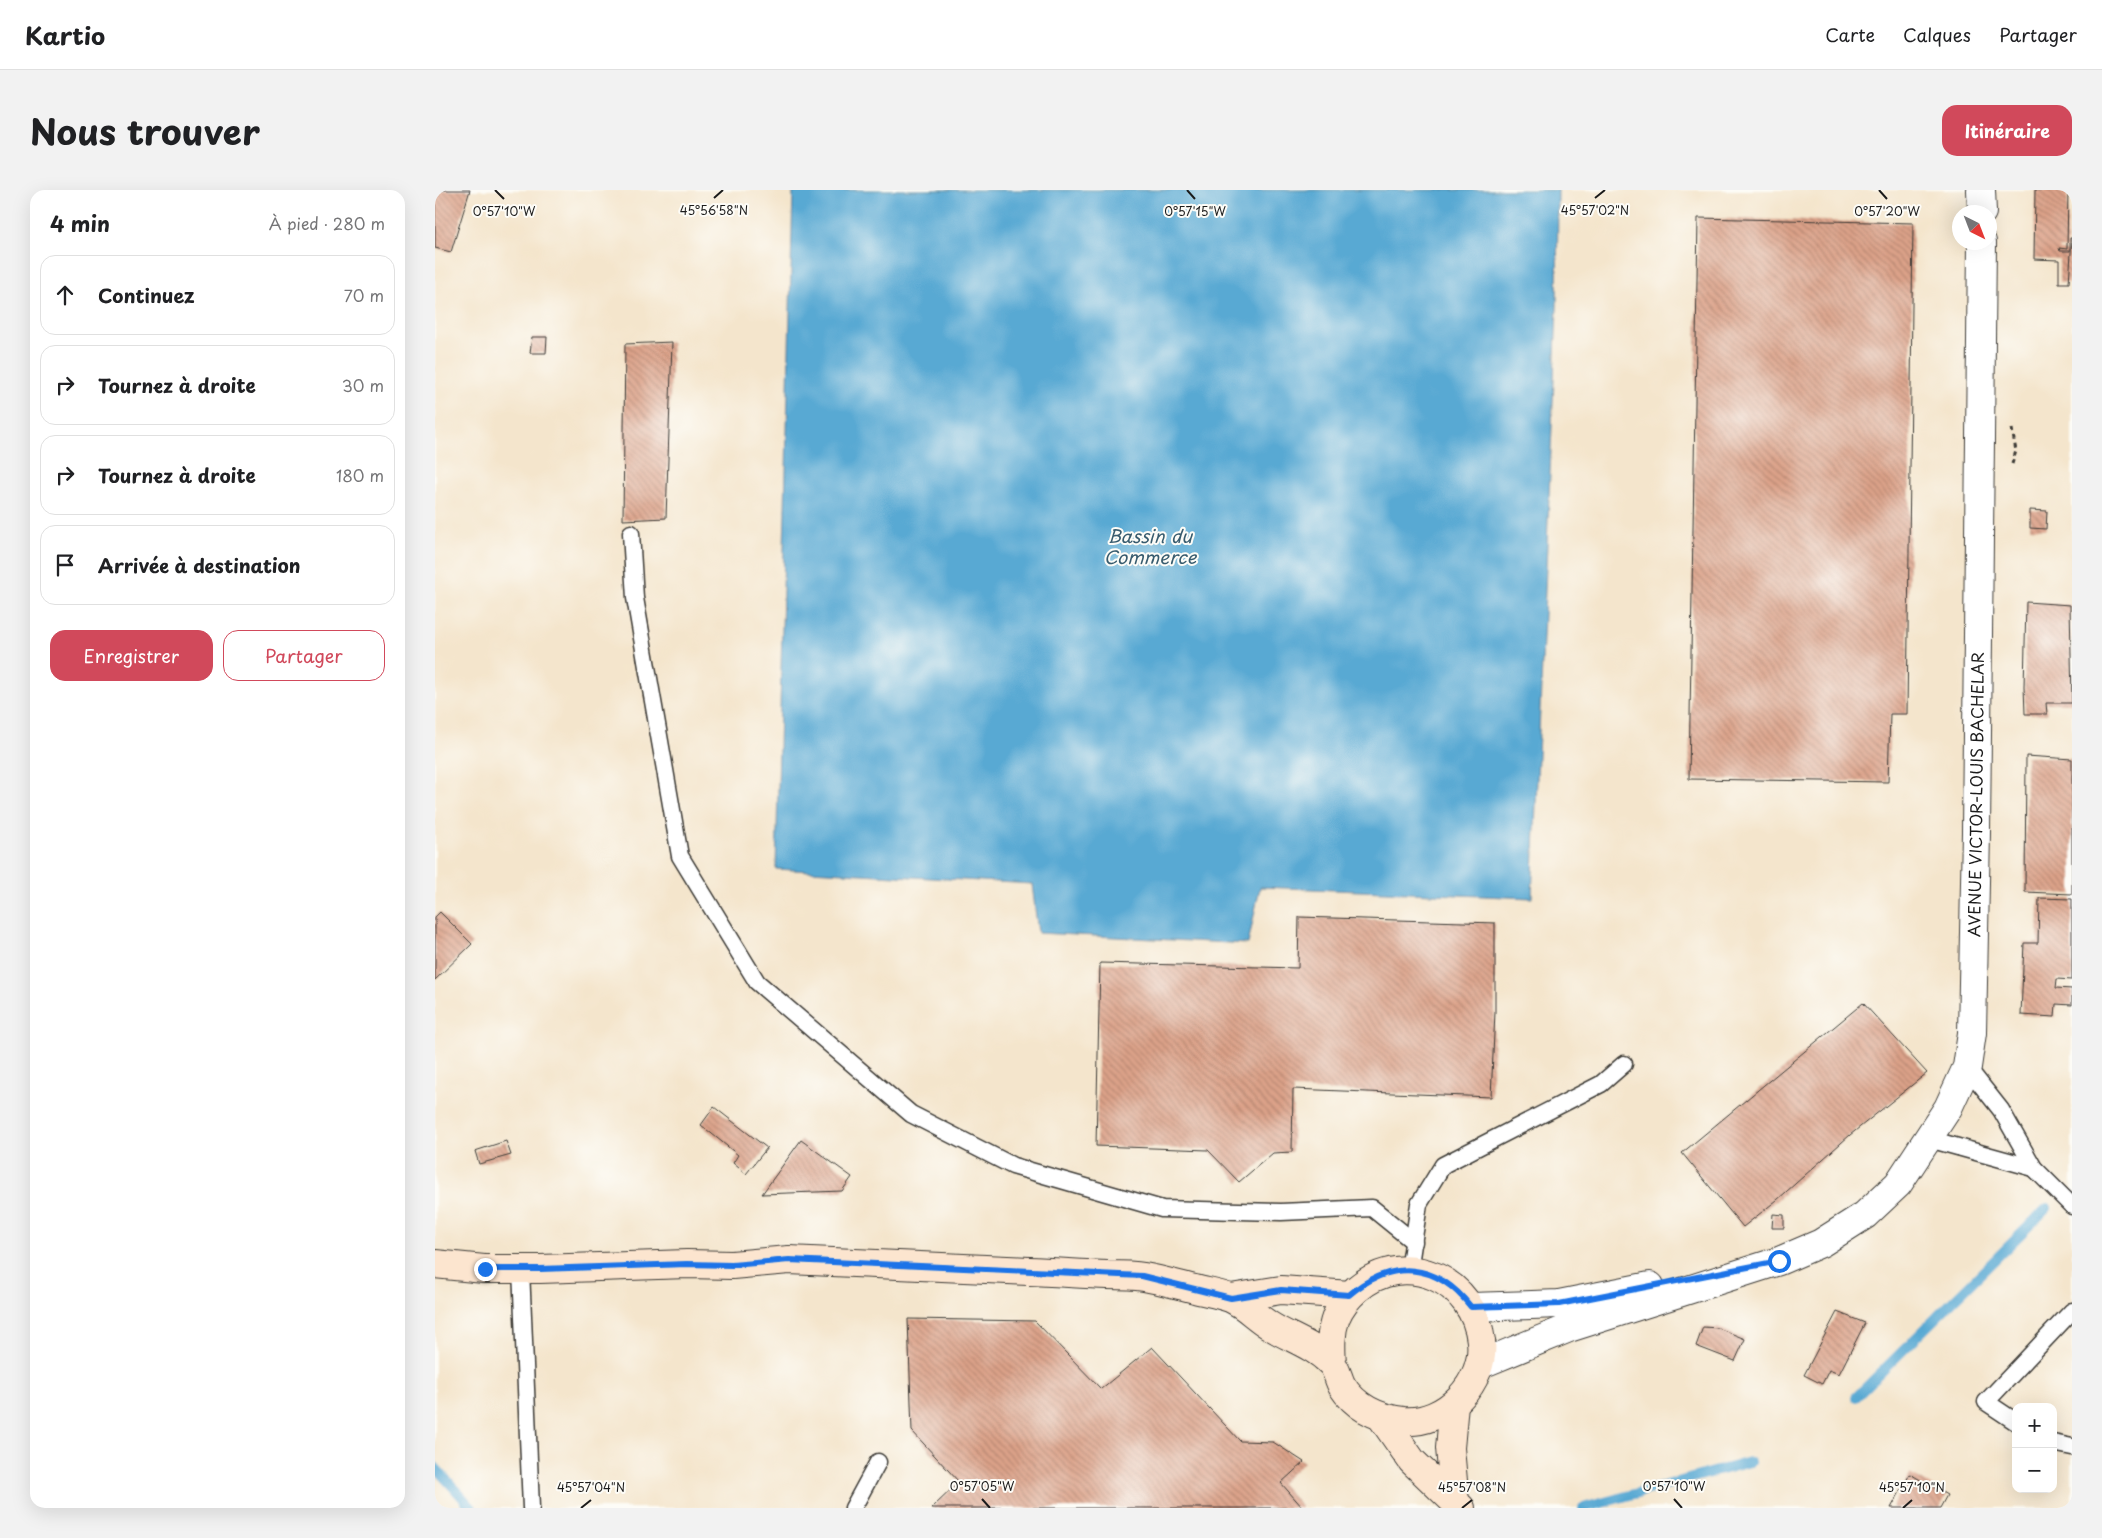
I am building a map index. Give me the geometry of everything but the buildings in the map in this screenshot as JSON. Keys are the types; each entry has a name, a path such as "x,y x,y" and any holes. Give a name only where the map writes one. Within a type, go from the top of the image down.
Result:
{"main road":[{"path":"435,1264 485,1269 521,1269 687,1264 732,1265 799,1260 1142,1276 1231,1298 1271,1326 1300,1340 1332,1364"},
{"path":"1409,1271 1423,1272 1442,1279 1459,1291 1471,1307 1479,1325 1482,1345 1479,1365 1470,1386 1454,1404 1432,1416 1407,1421 1382,1418 1359,1406 1342,1387 1332,1364 1331,1340 1336,1316 1349,1295 1365,1282 1383,1274 1409,1271"},
{"path":"1231,1298 1281,1290 1349,1295"},
{"path":"1454,1404 1450,1448 1458,1505"},
{"path":"1382,1418 1412,1461 1458,1505"}],"street":[{"path":"1981,190 1982,205"},
{"name":"AVENUE VICTOR-LOUIS BACHELAR","path":"1479,1365 1569,1328 1779,1261 1821,1243 1865,1216 1898,1184 1948,1108 1967,1067 1972,1033 1981,250"},
{"name":"AVENUE VICTOR-LOUIS BACHELAR","path":"1471,1307 1559,1304 1779,1261"}],"lane":[{"path":"631,533 635,598 680,856 757,982 911,1114 1013,1166 1162,1209 1281,1212 1372,1208 1413,1242"},
{"path":"1409,1271 1419,1204 1443,1165 1601,1084 1624,1064"},
{"path":"1967,1067 2001,1110 2039,1174 2072,1206"},
{"path":"1929,1139 2039,1174"},
{"path":"521,1269 531,1508"},
{"path":"2012,1419 1986,1402 2072,1311"},
{"path":"2057,1444 2072,1447"},
{"path":"853,1508 878,1462"}],"water":[{"name":"Bassin du Commerce","path":"793,190 1558,190 1557,309 1532,898 1260,887 1248,944 1038,933 1032,884 776,869"}],"waterway":[{"path":"1856,1397 2047,1208"},
{"path":"1583,1508 1750,1462"},
{"path":"435,1467 472,1508"}],"route":[{"path":"485,1269 687,1264 732,1265 789,1260 1142,1276 1231,1298 1281,1290 1349,1295 1365,1282 1383,1274 1403,1270 1423,1272 1442,1279 1459,1291 1471,1307 1559,1304 1779,1261"}]}
